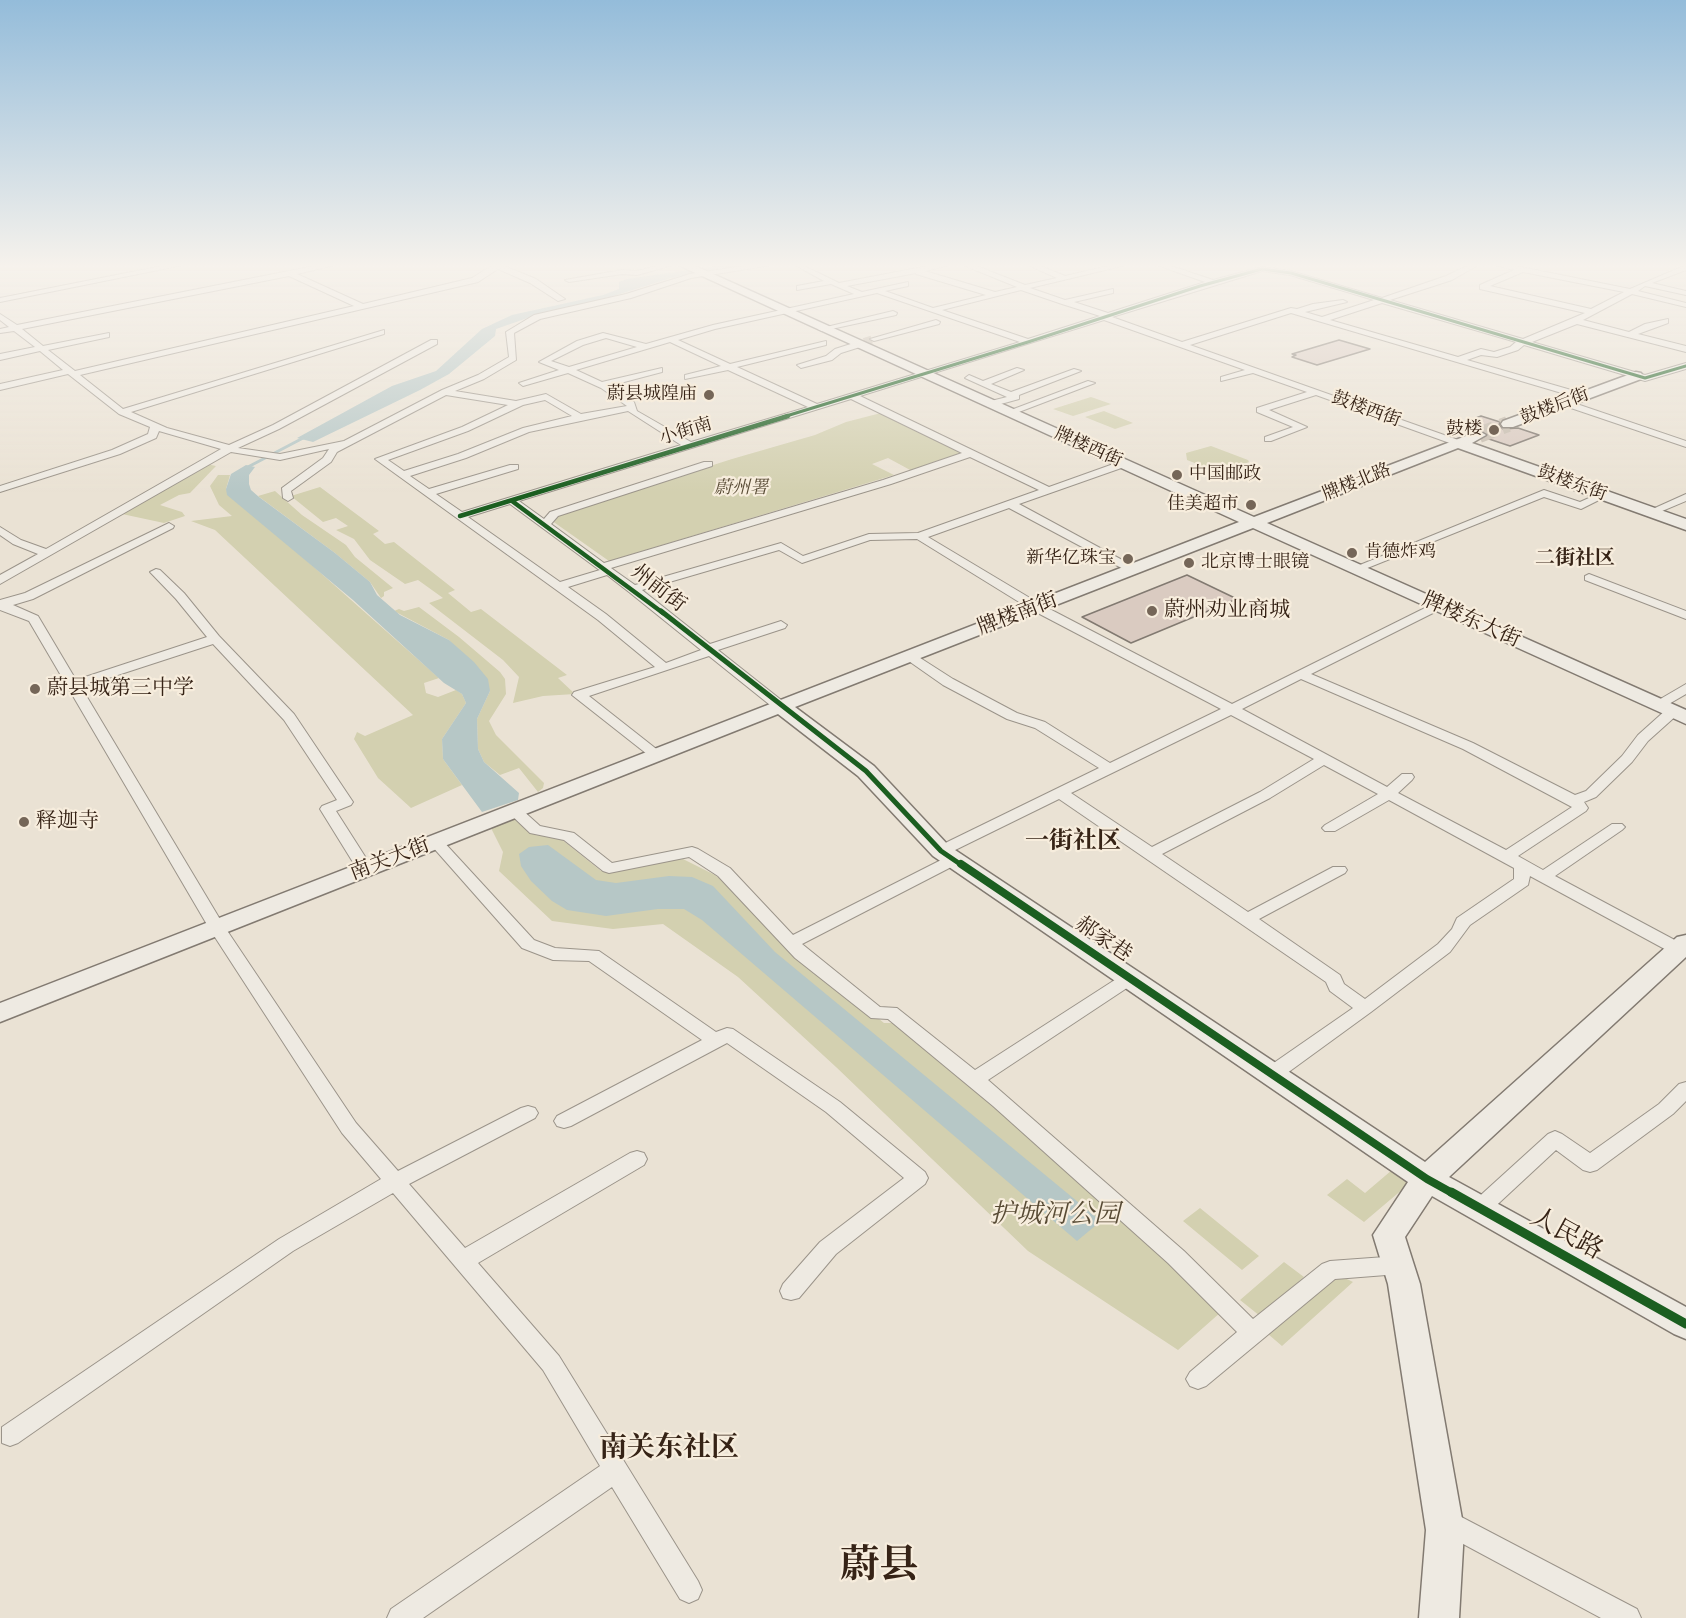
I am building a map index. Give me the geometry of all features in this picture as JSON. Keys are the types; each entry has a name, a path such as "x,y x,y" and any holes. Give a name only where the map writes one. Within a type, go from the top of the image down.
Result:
{"main road":[{"name":"牌楼西街","path":"852,341 1008,413 1256,523"},
{"name":"鼓楼后街","path":"1508,424 1636,376"},
{"path":"1458,443 1479,435"},
{"name":"鼓楼东街","path":"1458,443 1686,525"},
{"name":"牌楼北路","path":"1256,523 1458,443"},
{"name":"牌楼东大街","path":"1256,523 1672,712"},
{"name":"牌楼南街","path":"780,706 1256,523"},
{"name":"南关大街","path":"0,1013 780,706"},
{"name":"郝家巷","path":"780,706 866,771 948,855 1426,1179"},
{"path":"1439,1618 1445,1530 1404,1284 1389,1235 1426,1179 1682,946"},
{"name":"人民路","path":"1426,1179 1686,1324"}],"street":[{"path":"31,341 122,412 155,426 229,449 280,457 350,442"},
{"path":"0,357 78,341"},
{"path":"0,387 218,341"},
{"path":"122,412 356,341"},
{"path":"288,498 286,490 318,467 333,450 445,392 481,377 513,358 511,341"},
{"path":"590,341 571,347 543,362 567,369 602,386 631,404 630,408 633,412 690,446"},
{"path":"625,341 643,346"},
{"path":"523,383 663,341"},
{"path":"672,341 816,407"},
{"path":"1024,341 1028,342"},
{"name":"小街南","path":"460,516 920,373 1033,341"},
{"name":"鼓楼西街","path":"1174,341 1458,443"},
{"path":"1184,344 1195,341"},
{"path":"1391,341 1582,396"},
{"path":"1406,345 1418,341"},
{"path":"1516,341 1646,378 1686,366"},
{"path":"1457,360 1481,352 1494,355 1530,341"},
{"path":"1652,341 1686,349"},
{"path":"0,580 229,449 276,428 434,342"},
{"path":"688,377 823,343"},
{"path":"801,365 829,358 838,351 859,343"},
{"path":"990,404 1016,397 969,378 1005,366"},
{"path":"602,386 659,370"},
{"path":"1224,379 1254,370"},
{"path":"1011,395 1077,371"},
{"path":"982,384 1022,375 997,390"},
{"path":"1008,413 1091,383"},
{"path":"445,392 516,404"},
{"path":"1268,439 1302,427 1260,410 1317,392"},
{"path":"852,396 1047,490"},
{"path":"580,417 546,397 516,404 465,429 380,459 602,617 664,668"},
{"path":"1565,403 1686,444"},
{"path":"402,475 462,456 526,430 630,408"},
{"path":"0,489 116,452 153,436 155,426"},
{"path":"559,586 606,569 888,482 972,453"},
{"path":"545,525 554,514 708,464"},
{"path":"633,589 781,546 802,560 869,537 919,536 1123,464"},
{"path":"427,493 514,467"},
{"path":"1356,569 1544,493 1581,506 1604,495"},
{"path":"1651,512 1686,497"},
{"name":"州前街","path":"513,501 633,589 780,706"},
{"path":"1010,504 1133,570"},
{"path":"1,605 29,596 169,526"},
{"path":"0,530 16,542 47,553"},
{"path":"919,536 1036,608 1232,709 1387,795 1543,877 1682,946"},
{"path":"156,572 180,596 215,639 289,717 346,802 327,809 365,869"},
{"path":"1589,578 1686,615"},
{"path":"1,605 34,619 217,928 349,1128 393,1182 551,1363 689,1590"},
{"path":"791,943 1059,792 1232,709 1437,606"},
{"path":"657,755 579,695 664,668 780,625"},
{"path":"73,685 215,639"},
{"path":"909,657 948,682 1012,716 1040,726 1108,768"},
{"path":"1300,674 1468,746 1575,801 1581,808 1506,857"},
{"path":"1575,801 1591,794 1627,759 1642,738 1672,712 1686,688"},
{"path":"1151,854 1264,795 1324,759"},
{"path":"1330,828 1387,795 1407,777"},
{"path":"1059,792 1334,979 1336,987 1365,1008"},
{"path":"515,810 535,830 569,836 609,868 692,852 724,872 801,954 877,1014 891,1012 975,1080 1176,1257 1252,1334"},
{"path":"1543,877 1617,826"},
{"path":"436,842 528,944 553,954 593,955 716,1041"},
{"path":"1272,1074 1444,948 1459,931 1463,922 1522,881 1522,866"},
{"path":"1247,919 1339,870"},
{"path":"975,1080 1130,978"},
{"path":"564,1121 727,1034 833,1107 918,1178 828,1248 791,1291"},
{"path":"1479,1209 1555,1138 1590,1164 1665,1109 1686,1089"},
{"path":"10,1436 286,1245 393,1182 528,1113"},
{"path":"462,1261 637,1159"},
{"path":"1198,1379 1330,1270 1399,1265"},
{"path":"400,1618 616,1470"},
{"path":"1443,1520 1628,1618"}],"green space":[{"path":"1091,397 1111,404 1073,416 1053,409"},
{"path":"1104,411 1133,423 1115,429 1085,417"},
{"name":"蔚州署","path":"881,413 961,453 912,471 888,458 872,464 894,475 609,561 548,518 815,435 846,422"},
{"path":"1211,446 1249,462 1220,473 1187,460 1186,453"},
{"path":"206,464 216,466 190,493 179,495 160,505 182,512 185,516 164,523 122,514"},
{"path":"218,475 230,475 226,489 439,678 424,683 426,693 438,697 456,690 462,694 466,703 442,739 443,759 462,785 411,808 378,778 354,739 357,732 365,736 413,715 215,530 191,521 232,516 219,505 210,486"},
{"path":"320,487 379,531 373,534 385,544 394,542 455,590 448,593 471,612 481,609 567,675 558,678 575,694 543,696 513,703 519,677 503,660 429,603 443,598 418,580 405,584 370,560 354,539 336,530 348,526 336,518 323,522 291,496"},
{"path":"275,491 302,515 346,545 355,557 393,588 384,592 381,598 370,582 258,496"},
{"path":"419,607 459,637 505,679 506,694 489,721 496,735 544,783 543,788 538,792 519,768 500,775 484,762 478,749 477,719 490,691 449,640 394,611"},
{"name":"护城河公园","path":"517,818 535,835 560,838 601,871 683,859 715,875 790,947 884,1023 896,1023 1014,1119 1221,1312 1178,1350 1028,1251 836,1067 738,977 663,924 613,929 552,921 499,871 503,852 491,828"},
{"path":"1392,1170 1410,1183 1364,1222 1327,1195 1347,1179 1365,1193"},
{"path":"1200,1208 1259,1256 1242,1270 1183,1221"},
{"path":"1284,1262 1304,1277 1260,1316 1240,1300"},
{"path":"1337,1274 1353,1282 1282,1346 1268,1334"}],"shaded area":[{"path":"469,341 490,341 449,374 420,390 313,442 297,438 392,386 436,371"},
{"path":"246,465 255,467 249,475 251,490 370,582 377,595 400,615 449,640 474,662 488,679 490,691 477,719 478,749 484,762 519,793 518,800 482,812 443,759 442,739 466,703 462,694 444,683 353,600 227,495 226,489 231,474"},
{"path":"548,845 596,880 616,883 669,876 692,877 713,886 775,952 1101,1221 1077,1241 702,920 684,909 658,909 606,916 567,910 552,901 531,881 521,866 519,854 529,847"}],"building":[{"path":"1337,341 1370,349 1317,365 1292,357 1296,355 1292,354"},
{"name":"鼓楼","path":"1481,416 1500,422 1499,425 1503,429 1518,428 1539,435 1510,446 1486,438 1488,434 1480,429 1470,432 1453,427"},
{"name":"蔚州劝业商城","path":"1187,575 1237,599 1131,643 1082,617"}],"waterway":[{"path":"246,468 305,437"}],"tunnel":[{"path":"864,342 869,341"},
{"path":"1479,435 1508,424"}],"cycle path":[{"path":"460,516 1033,341"},
{"path":"1519,341 1645,378 1686,366"},
{"path":"512,501 633,589 866,771 941,851 1427,1179 1686,1324"}],"place":[{"name":"蔚县城隍庙","path":"709,395"},
{"name":"鼓楼","path":"1494,430"},
{"name":"中国邮政","path":"1177,475"},
{"name":"佳美超市","path":"1251,505"},
{"name":"肯德炸鸡","path":"1352,553"},
{"name":"新华亿珠宝","path":"1128,559"},
{"name":"北京博士眼镜","path":"1189,563"},
{"name":"蔚州劝业商城","path":"1152,611"},
{"name":"蔚县城第三中学","path":"35,689"},
{"name":"释迦寺","path":"24,822"}],"district":[{"name":"二街社区","path":"1575,559"},
{"name":"一街社区","path":"1073,842"},
{"name":"南关东社区","path":"669,1450"},
{"name":"蔚县","path":"879,1568"}]}
